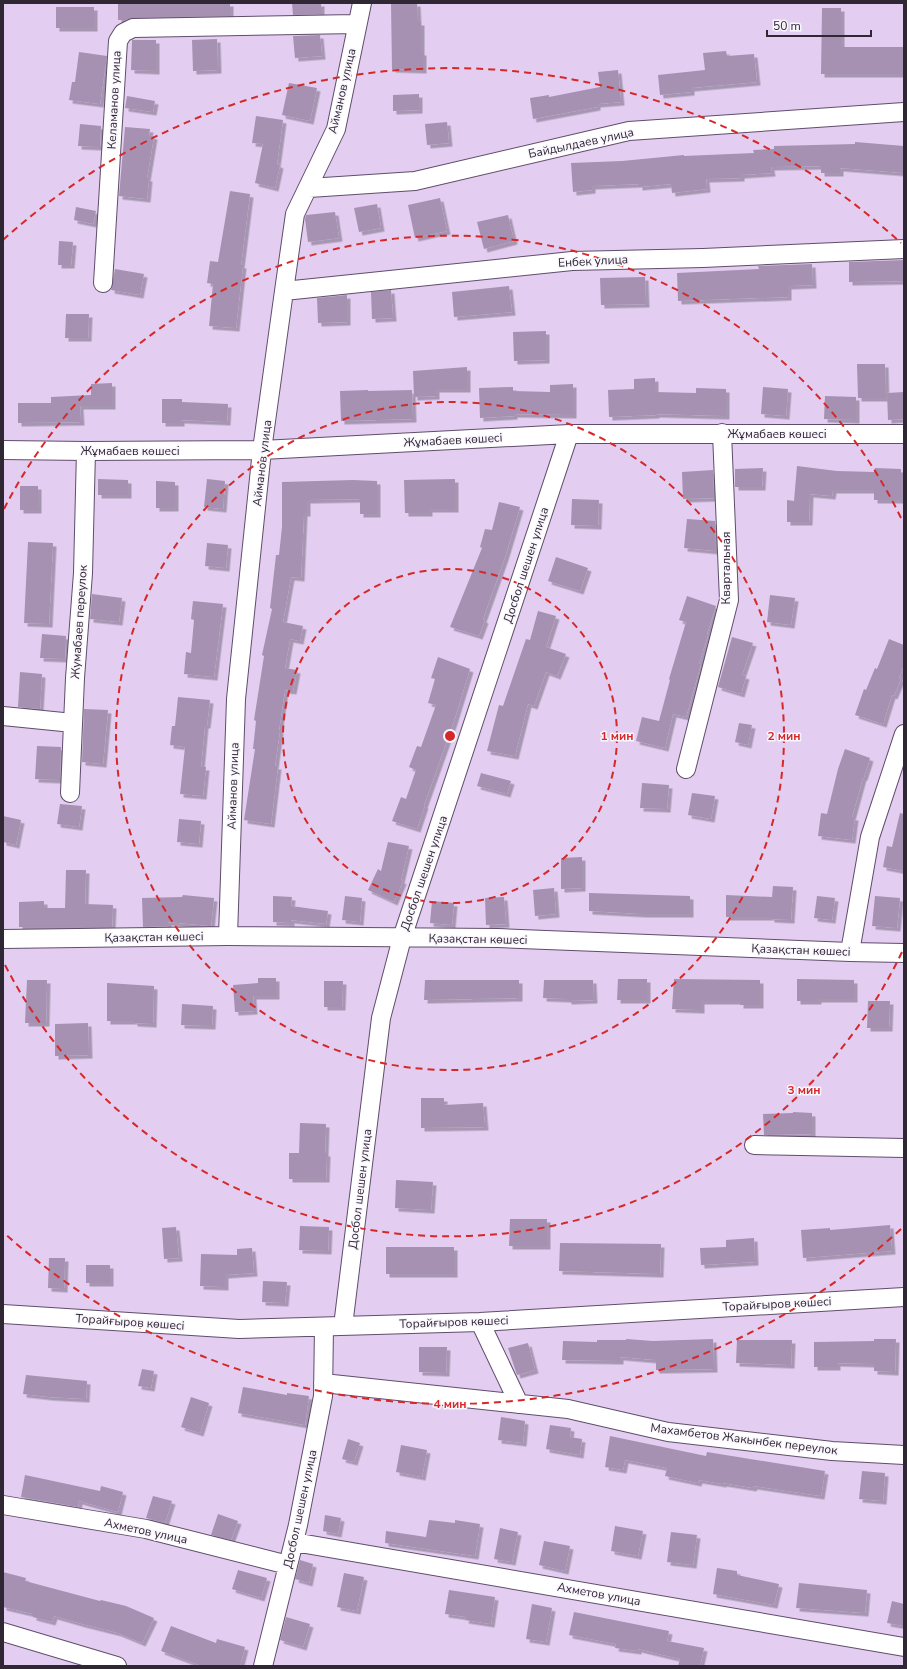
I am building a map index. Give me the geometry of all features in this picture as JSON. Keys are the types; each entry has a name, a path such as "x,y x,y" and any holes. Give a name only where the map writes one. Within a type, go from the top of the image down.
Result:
{"street":[{"name":"Айманов улица","path":"228,936 236,700 262,450 295,214 309,188 336,129 356,24 362,3"},
{"name":"Келаманов улица","path":"103,283 118,41 123,33 133,28 356,24"},
{"name":"Байдылдаев улица","path":"309,188 415,181 629,131 904,112"},
{"name":"Енбек улица","path":"284,291 572,261 703,258 904,249"},
{"name":"Квартальная","path":"686,769 729,600 722,433"},
{"name":"Жұмабаев көшесі","path":"3,450 262,450 569,434 904,434"},
{"name":"Досбол шешен улица","path":"343,1326 381,1018 402,938 569,434"},
{"name":"Жумабаев переулок","path":"70,793 83,573 86,451"},
{"path":"3,716 73,723"},
{"path":"850,952 870,837 904,734"},
{"name":"Қазақстан көшесі","path":"3,939 228,936 498,938 904,953"},
{"path":"754,1145 904,1148"},
{"name":"Торайғыров көшесі","path":"3,1314 239,1329 480,1322 904,1297"},
{"path":"480,1322 519,1404"},
{"name":"Досбол шешен улица","path":"264,1666 294,1542 323,1396 324,1327"},
{"name":"Махамбетов Жакынбек переулок","path":"324,1382 568,1409 668,1432 832,1451 904,1455"},
{"name":"Ахметов улица","path":"3,1505 146,1529 288,1565"},
{"name":"Ахметов улица","path":"294,1542 904,1647"},
{"path":"3,1632 117,1666"}],"building":[{"path":"118,3 230,3 230,16 133,18 118,20"},
{"path":"292,3 321,3 321,14 293,15"},
{"path":"391,3 417,3 418,22 421,22 421,52 423,52 423,70 392,69"},
{"path":"56,7 94,7 94,28 56,28"},
{"path":"822,8 841,8 841,47 904,47 904,74 821,74"},
{"path":"320,35 322,56 295,58 293,36"},
{"path":"217,39 218,70 193,71 192,40"},
{"path":"132,40 156,40 156,71 131,70"},
{"path":"726,51 727,56 754,54 757,82 691,88 691,92 660,95 658,75 705,70 703,53"},
{"path":"79,52 107,56 100,104 69,100 72,82 75,82"},
{"path":"618,70 621,102 597,104 597,107 533,119 530,98 549,95 549,97 600,87 598,72"},
{"path":"289,83 317,88 310,121 282,115"},
{"path":"419,94 419,110 393,111 393,95"},
{"path":"127,96 155,101 153,112 125,108"},
{"path":"256,116 283,120 277,164 280,165 275,188 255,183 263,144 252,143"},
{"path":"447,122 449,143 427,145 425,124"},
{"path":"80,124 101,126 100,147 78,146"},
{"path":"125,127 150,129 149,135 154,136 147,178 149,178 147,199 119,196"},
{"path":"855,142 904,146 904,173 840,168 840,173 821,173 821,166 771,167 772,173 741,175 741,178 706,179 707,189 672,193 671,184 639,187 639,184 592,186 592,190 573,192 571,163 622,161 684,155 754,153 753,150 774,149 774,146 855,144"},
{"path":"230,191 250,194 241,265 243,265 236,328 209,326 213,284 207,283 210,261 218,262"},
{"path":"440,198 447,231 415,238 408,205"},
{"path":"377,204 381,228 359,232 354,208"},
{"path":"76,207 96,211 93,224 74,220"},
{"path":"335,212 339,238 308,242 305,219 306,215"},
{"path":"508,215 514,241 484,249 477,222"},
{"path":"59,241 73,242 71,265 58,265"},
{"path":"904,260 904,281 849,282 849,262"},
{"path":"812,264 813,285 788,286 788,297 678,301 677,273 759,269 758,266"},
{"path":"115,269 144,274 140,295 111,290"},
{"path":"645,277 646,304 601,305 600,278"},
{"path":"509,286 512,312 454,317 452,292"},
{"path":"391,290 393,318 372,319 371,292"},
{"path":"347,295 347,322 318,323 317,298"},
{"path":"66,314 89,314 88,338 65,338"},
{"path":"546,331 546,360 514,361 513,332"},
{"path":"857,364 885,364 886,398 858,398"},
{"path":"467,367 467,389 436,389 436,396 414,397 413,371"},
{"path":"655,378 655,392 696,393 696,388 726,389 726,416 656,414 609,417 608,390 634,389 634,379"},
{"path":"112,383 112,406 80,406 81,422 18,423 18,403 51,403 51,397 91,395 91,384"},
{"path":"573,384 573,415 514,414 514,416 480,418 479,388 513,387 513,391 550,392 550,385"},
{"path":"763,387 788,389 786,416 761,414"},
{"path":"412,390 413,419 341,421 340,391"},
{"path":"904,392 904,419 888,420 887,393"},
{"path":"825,396 856,397 856,420 824,419"},
{"path":"162,399 182,399 182,402 228,404 227,422 181,420 181,423 162,423"},
{"path":"797,466 837,471 874,472 875,468 901,469 901,500 874,500 874,490 833,490 832,496 810,494 809,522 787,522 787,500 794,501"},
{"path":"763,468 762,487 735,487 735,469"},
{"path":"713,470 714,498 683,499 682,472"},
{"path":"98,479 128,480 128,495 98,495"},
{"path":"207,479 225,481 223,509 204,507"},
{"path":"455,479 455,509 429,509 429,513 405,513 404,480"},
{"path":"353,480 377,481 377,514 360,514 360,499 307,500 307,513 304,513 301,578 291,577 283,622 303,626 300,641 290,639 285,668 297,670 293,691 285,690 275,766 278,766 271,824 244,820 255,749 253,749 256,721 254,720 264,656 262,655 272,609 270,608 276,555 279,555 282,527 282,482"},
{"path":"156,481 175,482 175,508 156,508"},
{"path":"20,486 38,486 38,510 20,510"},
{"path":"572,499 599,500 598,526 571,525"},
{"path":"499,502 520,507 505,557 483,619 485,620 479,636 450,627 482,548 480,547 485,529 492,530"},
{"path":"687,519 715,521 716,551 684,548"},
{"path":"28,542 53,543 49,624 24,623"},
{"path":"207,543 228,545 226,568 205,566"},
{"path":"556,557 588,568 580,591 548,581"},
{"path":"92,594 122,598 119,622 90,619"},
{"path":"770,595 795,598 791,625 767,622"},
{"path":"687,596 716,606 707,634 708,635 699,664 701,664 686,717 673,714 665,748 636,741 642,717 659,721 670,680 669,679 686,622 679,620"},
{"path":"193,601 223,604 214,677 184,674 186,652 191,653 194,620 191,619"},
{"path":"538,611 556,616 546,647 566,654 557,676 546,672 534,706 528,704 515,756 487,751 499,705 503,706 526,639 530,640"},
{"path":"42,634 66,636 65,659 40,658"},
{"path":"732,637 753,643 742,675 746,676 741,694 718,687"},
{"path":"889,639 904,645 904,665 899,678 901,679 894,696 892,695 883,724 855,715 864,689 866,690 875,668 877,669"},
{"path":"438,657 470,669 417,829 392,821 401,797 406,799 416,770 409,767 417,746 421,747 436,705 428,703 435,679 431,678"},
{"path":"20,672 42,674 40,709 18,707"},
{"path":"178,697 210,700 207,725 205,725 201,767 206,767 203,796 180,794 185,747 170,745 172,726 175,726"},
{"path":"84,709 108,710 103,764 82,762"},
{"path":"739,723 752,725 748,745 735,742"},
{"path":"37,746 61,747 60,780 35,779"},
{"path":"845,749 870,758 852,817 855,817 852,840 818,836 821,813 827,814 838,769"},
{"path":"481,773 511,781 507,794 477,786"},
{"path":"642,783 669,785 667,809 640,808"},
{"path":"692,793 715,796 711,819 688,815"},
{"path":"60,804 82,806 79,827 57,824"},
{"path":"900,813 904,814 904,871 883,867 887,846 892,847"},
{"path":"3,816 21,820 16,845 3,842"},
{"path":"179,819 201,821 199,844 177,842"},
{"path":"388,842 409,846 401,880 403,881 394,902 368,890 378,869 381,871"},
{"path":"582,857 582,888 561,889 561,858"},
{"path":"66,870 86,870 85,904 113,905 112,927 19,927 19,902 44,901 44,908 65,908"},
{"path":"773,886 793,887 791,920 771,919 771,917 726,917 726,895 772,897"},
{"path":"554,888 556,914 535,916 533,890"},
{"path":"589,893 690,896 690,914 643,914 589,911"},
{"path":"183,895 214,898 211,926 168,922 168,926 143,927 142,898 182,897"},
{"path":"273,896 292,897 291,906 328,911 326,924 291,920 291,923 273,922"},
{"path":"345,896 362,898 360,922 342,920"},
{"path":"817,896 835,898 832,920 814,918"},
{"path":"875,896 900,898 897,928 872,926"},
{"path":"504,897 506,924 486,925 485,898"},
{"path":"432,901 454,903 452,925 430,923"},
{"path":"258,978 276,978 276,996 253,996 254,1011 235,1012 233,985 258,983"},
{"path":"618,979 647,979 647,1000 617,1000"},
{"path":"674,979 760,980 760,1005 740,1005 740,1001 701,1001 701,1010 672,1009"},
{"path":"797,979 854,980 854,999 818,999 818,1001 797,1001"},
{"path":"27,980 47,980 46,1023 25,1023"},
{"path":"425,980 519,980 519,998 424,1000"},
{"path":"544,980 593,980 594,1000 568,1001 568,999 543,998"},
{"path":"324,981 343,981 342,1007 324,1007"},
{"path":"107,983 154,986 153,1024 134,1023 134,1021 107,1021"},
{"path":"868,1001 890,1001 889,1028 867,1028"},
{"path":"182,1004 213,1006 212,1026 181,1025"},
{"path":"88,1023 89,1055 55,1056 55,1024"},
{"path":"421,1098 444,1098 444,1105 483,1103 485,1127 421,1128"},
{"path":"793,1112 812,1113 812,1134 764,1135 763,1114"},
{"path":"300,1123 326,1124 326,1179 289,1179 289,1153 299,1153"},
{"path":"396,1180 433,1182 431,1210 395,1208"},
{"path":"510,1219 547,1219 547,1246 509,1246"},
{"path":"890,1225 892,1251 803,1258 801,1230 830,1228 830,1230"},
{"path":"300,1226 329,1227 328,1251 299,1250"},
{"path":"176,1227 179,1258 164,1259 162,1228"},
{"path":"754,1238 755,1262 701,1265 700,1248 726,1247 726,1240"},
{"path":"560,1243 661,1244 660,1274 559,1271"},
{"path":"386,1247 454,1247 454,1274 386,1274"},
{"path":"252,1248 254,1273 225,1275 225,1287 200,1286 201,1254 237,1255 237,1249"},
{"path":"49,1258 65,1258 64,1289 48,1288"},
{"path":"86,1265 110,1265 110,1283 86,1283"},
{"path":"263,1281 287,1282 285,1303 262,1302"},
{"path":"626,1339 653,1341 713,1339 714,1369 656,1370 656,1360 620,1357 620,1361 562,1360 563,1341 597,1342 597,1340"},
{"path":"874,1339 896,1339 895,1372 874,1371 874,1364 837,1363 837,1367 814,1367 814,1342 874,1341"},
{"path":"737,1340 792,1340 791,1365 736,1363"},
{"path":"528,1343 535,1370 517,1375 508,1348"},
{"path":"419,1347 447,1347 446,1373 419,1372"},
{"path":"142,1369 154,1371 151,1388 138,1386"},
{"path":"26,1375 87,1381 86,1399 23,1394"},
{"path":"243,1387 287,1395 287,1393 309,1396 305,1425 238,1413"},
{"path":"191,1397 209,1403 200,1433 181,1427"},
{"path":"501,1417 525,1421 523,1443 498,1440"},
{"path":"550,1425 571,1428 570,1437 582,1439 580,1455 546,1449"},
{"path":"610,1436 706,1456 707,1452 825,1471 821,1496 754,1486 753,1488 699,1480 698,1483 665,1476 667,1468 625,1460 623,1470 605,1467"},
{"path":"348,1439 360,1443 354,1462 342,1459"},
{"path":"401,1445 427,1450 422,1477 396,1472"},
{"path":"862,1471 885,1473 883,1501 859,1499"},
{"path":"25,1475 100,1491 101,1486 123,1492 118,1512 79,1501 78,1507 21,1497"},
{"path":"153,1496 172,1501 165,1523 146,1518"},
{"path":"218,1514 238,1521 231,1540 211,1535"},
{"path":"325,1515 341,1518 338,1534 323,1531"},
{"path":"429,1520 455,1523 455,1520 480,1524 475,1556 385,1543 386,1531 426,1537"},
{"path":"615,1526 643,1531 638,1556 611,1551"},
{"path":"500,1528 518,1532 512,1562 494,1559"},
{"path":"671,1532 697,1535 693,1565 667,1562"},
{"path":"544,1541 570,1546 565,1571 539,1565"},
{"path":"300,1560 313,1564 309,1583 295,1579"},
{"path":"717,1568 737,1571 737,1575 779,1584 774,1605 713,1594"},
{"path":"238,1570 267,1578 261,1598 232,1589"},
{"path":"3,1572 26,1578 25,1581 100,1601 126,1606 154,1618 142,1643 118,1633 54,1616 52,1622 33,1617 33,1614 3,1607"},
{"path":"344,1573 364,1577 357,1611 337,1607"},
{"path":"799,1583 867,1590 865,1613 796,1608"},
{"path":"449,1590 495,1597 491,1624 465,1620 466,1617 445,1614"},
{"path":"892,1601 904,1604 904,1626 887,1623"},
{"path":"532,1604 552,1608 546,1642 526,1639"},
{"path":"574,1612 669,1631 667,1641 704,1648 700,1666 678,1666 680,1659 638,1649 638,1651 615,1648 616,1644 569,1635"},
{"path":"286,1617 310,1624 303,1647 280,1640"},
{"path":"171,1626 216,1643 217,1639 245,1647 240,1666 202,1666 161,1651"}]}
